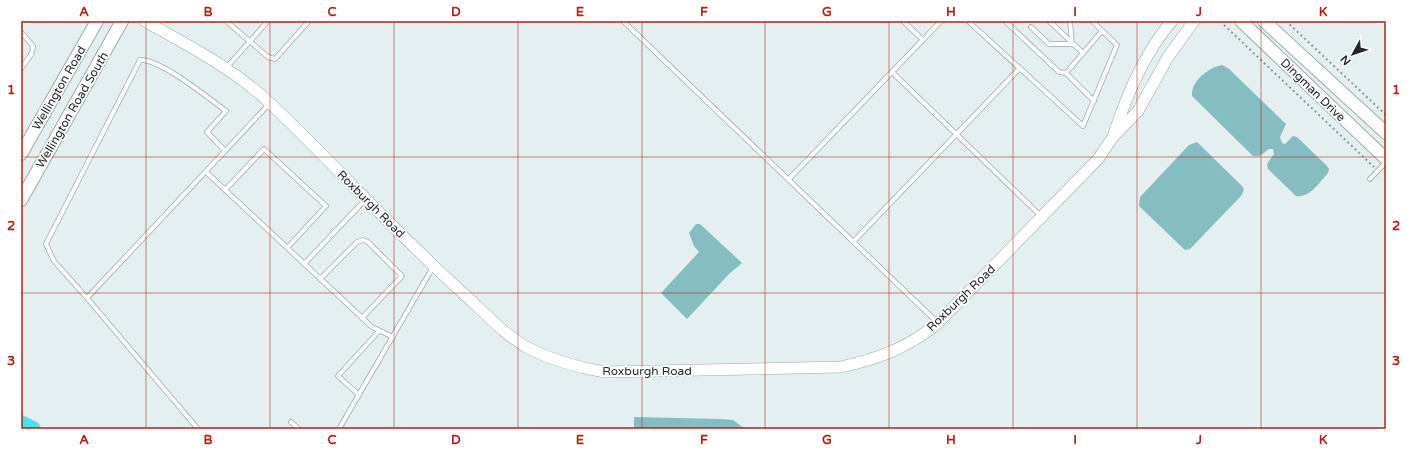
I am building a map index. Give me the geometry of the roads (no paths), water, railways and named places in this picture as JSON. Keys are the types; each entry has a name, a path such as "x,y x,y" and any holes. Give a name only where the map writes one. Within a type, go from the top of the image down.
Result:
{"highway":[{"path":"21,423 33,429"}],"main road":[{"name":"Wellington Road","path":"21,154 97,21"},
{"name":"Wellington Road South","path":"21,200 122,21"},
{"name":"Dingman Drive","path":"1241,21 1386,158"},
{"name":"Dingman Drive","path":"1264,21 1386,133"}],"street":[{"name":"Roxburgh Road","path":"145,21 227,68 270,103 433,267 507,333 530,349 548,357 586,369 605,372 841,367 875,359 908,344 938,323 1098,159 1113,137 1138,111 1168,57 1194,21"},
{"name":"Roxburgh Road","path":"1113,137 1124,102 1152,48 1172,21"}],"lane":[{"path":"226,21 268,57 275,59 308,21"},
{"path":"227,68 268,21"},
{"path":"623,21 938,323"},
{"path":"903,21 923,40"},
{"path":"789,179 893,73 941,21"},
{"path":"968,21 1083,126 1117,46 1092,21"},
{"path":"1005,21 1059,72 1066,73 1094,101"},
{"path":"1049,21 1083,53"},
{"path":"1070,21 1072,44"},
{"path":"1031,27 1049,44 1072,44"},
{"path":"1066,73 1102,31"},
{"path":"21,32 33,46 32,53 21,70"},
{"path":"198,429 54,261 46,244 140,60 147,60 160,66 196,89 226,111 207,132 225,151"},
{"path":"854,241 1019,69"},
{"path":"893,73 1042,217"},
{"path":"87,298 270,103"},
{"path":"225,190 264,149 326,206 287,248"},
{"path":"1370,179 1386,162"},
{"path":"206,172 362,318 379,331 393,336"},
{"path":"304,264 366,199"},
{"path":"320,278 356,242 363,240 368,242 402,276 362,318"},
{"path":"339,429 433,267"},
{"path":"359,395 338,376 379,331"},
{"path":"291,422 299,429"}],"water":[{"path":"1222,65 1229,69 1286,124 1280,137 1282,143 1285,144 1293,136 1297,137 1329,169 1328,173 1318,185 1306,195 1296,196 1268,169 1267,164 1274,154 1273,149 1269,149 1260,156 1253,156 1192,96 1192,90 1197,80 1211,69"},
{"path":"1197,142 1242,186 1244,190 1241,196 1190,249 1185,250 1139,206 1140,197 1189,145"},
{"path":"696,224 700,224 742,263 729,274 687,319 661,293 699,252 694,246 689,233"},
{"path":"634,417 733,420 745,429 634,429"}]}
